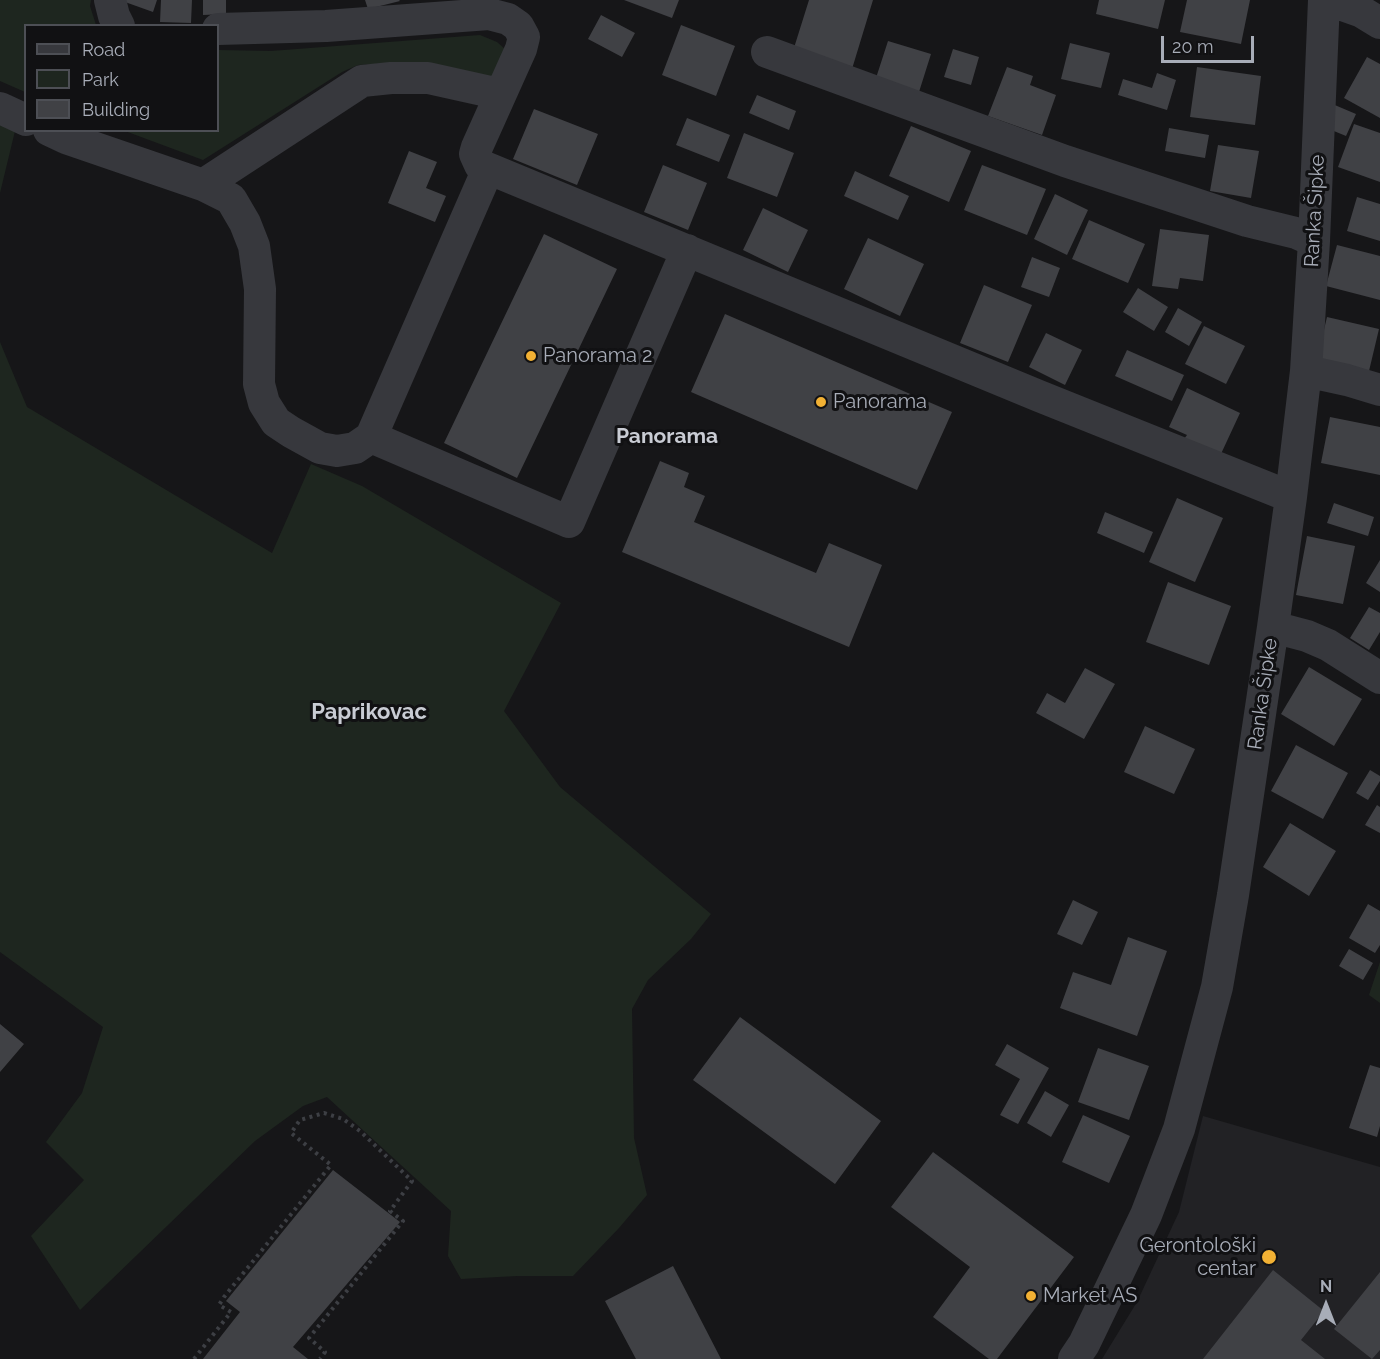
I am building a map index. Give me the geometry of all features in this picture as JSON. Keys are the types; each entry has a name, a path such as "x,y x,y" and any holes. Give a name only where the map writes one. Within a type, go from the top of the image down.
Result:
{"street":[{"path":"110,0 118,24"},
{"path":"1326,0 1362,12 1380,23"},
{"name":"Ranka Šipke","path":"1074,1359 1084,1344 1146,1215 1179,1129 1216,987 1233,895 1273,627 1306,371 1326,0"},
{"path":"219,29 326,26 489,14 508,19 518,26 524,37 521,50 475,154 480,165 1039,396 1291,497"},
{"path":"767,52 1065,161 1247,221 1296,233 1314,241"},
{"path":"204,185 362,81 428,78 500,94"},
{"path":"0,108 24,119"},
{"path":"53,132 204,185 231,199 245,223 254,246 260,290 259,384 264,404 276,422 320,448 337,451 355,448 371,437 488,169"},
{"path":"371,437 570,522 687,250"},
{"path":"1306,371 1380,390"},
{"path":"1273,627 1307,636 1328,645 1380,678"}],"path":[{"path":"194,1359 231,1312 219,1305 331,1165 291,1133 300,1120 324,1113 343,1119 360,1131 411,1181 390,1211 403,1221 309,1338 325,1352 320,1359"}],"shaded area":[{"name":"Gerontološki centar","path":"1203,1116 1380,1167 1380,1359 1102,1359 1137,1302 1179,1212"}],"green space":[{"path":"0,0 91,0 90,6 96,24 24,24 24,92 0,81"},
{"path":"480,35 497,42 505,49 491,80 393,63 358,65 342,72 203,160 128,132 219,132 219,50 271,51"},
{"path":"0,123 15,131 0,193"},
{"path":"0,342 27,407 272,553 311,464 362,486 561,603 504,711 560,787 711,914 691,939 648,980 632,1009 634,1138 647,1195 573,1276 461,1279 448,1256 451,1211 327,1097 303,1106 255,1141 80,1310 31,1236 84,1180 46,1142 82,1093 103,1027 0,952"},
{"path":"1380,962 1380,1003 1369,995"}],"building":[{"path":"125,0 157,0 153,12 125,2"},
{"path":"161,0 192,0 191,23 160,22"},
{"path":"203,0 226,0 226,14 203,15"},
{"path":"365,0 399,0 400,1 368,9"},
{"path":"624,0 679,0 672,18"},
{"path":"809,0 873,0 852,69 793,51"},
{"path":"1099,0 1165,0 1158,29 1096,14"},
{"path":"1187,0 1250,0 1241,44 1180,32"},
{"path":"601,15 635,33 622,57 588,39"},
{"path":"681,25 735,46 716,96 662,75"},
{"path":"888,41 931,54 919,92 876,78"},
{"path":"1070,43 1110,53 1101,88 1061,79"},
{"path":"953,49 979,57 971,85 944,77"},
{"path":"1367,57 1380,64 1380,118 1344,98"},
{"path":"1007,67 1033,76 1030,85 1056,95 1042,135 988,116"},
{"path":"1197,67 1261,76 1255,125 1190,117"},
{"path":"1157,73 1176,80 1167,110 1118,95 1123,79 1152,88"},
{"path":"757,95 796,111 789,130 749,113"},
{"path":"1330,103 1356,114 1346,136 1329,129"},
{"path":"534,109 598,134 577,185 513,159"},
{"path":"687,118 730,135 719,162 676,145"},
{"path":"1354,124 1380,133 1380,182 1338,167"},
{"path":"911,126 971,151 949,202 889,176"},
{"path":"1169,128 1209,135 1205,158 1165,151"},
{"path":"744,133 794,153 777,197 727,178"},
{"path":"1218,145 1259,151 1251,198 1210,191"},
{"path":"409,151 437,162 426,188 446,196 435,222 388,203"},
{"path":"663,165 707,183 688,230 644,212"},
{"path":"982,165 1046,189 1027,235 964,210"},
{"path":"855,171 909,196 898,220 844,196"},
{"path":"1055,194 1088,210 1067,255 1034,239"},
{"path":"1357,197 1380,204 1380,241 1347,231"},
{"path":"763,208 808,230 788,272 743,250"},
{"path":"1089,220 1145,244 1128,283 1072,259"},
{"path":"1160,229 1209,235 1203,281 1180,278 1178,289 1152,286"},
{"name":"Panorama 2","path":"544,234 617,269 517,478 444,443"},
{"path":"868,238 924,264 900,316 844,289"},
{"path":"1337,245 1380,256 1380,300 1326,286"},
{"path":"1032,257 1060,268 1049,297 1021,287"},
{"path":"984,285 1032,305 1008,362 960,343"},
{"path":"1138,288 1168,307 1154,331 1123,312"},
{"path":"1178,308 1202,322 1189,346 1165,332"},
{"name":"Panorama","path":"725,314 952,412 917,490 691,392"},
{"path":"1327,317 1379,329 1369,371 1317,359"},
{"path":"1204,326 1245,346 1226,384 1185,364"},
{"path":"1046,333 1082,350 1065,385 1029,367"},
{"path":"1127,350 1184,375 1172,401 1115,376"},
{"path":"1187,388 1240,413 1220,456 1184,439 1187,435 1169,427"},
{"path":"1330,417 1380,427 1380,475 1321,463"},
{"path":"660,461 689,473 684,487 705,496 694,522 816,573 829,543 882,565 849,647 622,552"},
{"path":"1177,498 1223,518 1195,582 1149,562"},
{"path":"1334,503 1374,517 1368,536 1327,523"},
{"path":"1105,512 1153,532 1144,553 1097,533"},
{"path":"1307,536 1355,546 1343,604 1296,595"},
{"path":"1380,560 1380,592 1366,583"},
{"path":"1168,582 1231,606 1209,665 1146,642"},
{"path":"1369,607 1380,613 1380,632 1369,650 1350,638"},
{"path":"1309,667 1362,699 1334,746 1281,714"},
{"path":"1085,668 1115,684 1084,739 1036,713 1047,693 1065,703"},
{"path":"1145,726 1195,749 1174,794 1124,772"},
{"path":"1296,745 1348,773 1323,819 1271,791"},
{"path":"1370,770 1380,776 1380,781 1368,800 1356,793"},
{"path":"1377,805 1380,807 1380,833 1365,825"},
{"path":"1290,823 1336,851 1309,896 1263,867"},
{"path":"1073,900 1098,912 1082,945 1057,934"},
{"path":"1368,904 1380,911 1380,945 1375,953 1349,938"},
{"path":"1128,937 1167,951 1137,1036 1060,1008 1073,972 1111,985"},
{"path":"1349,949 1373,963 1363,980 1339,966"},
{"path":"740,1017 881,1121 835,1184 693,1080"},
{"path":"0,1024 24,1044 0,1072"},
{"path":"1007,1044 1049,1068 1018,1124 1000,1115 1020,1079 995,1065"},
{"path":"1098,1048 1149,1066 1129,1120 1078,1102"},
{"path":"1370,1065 1380,1068 1380,1126 1377,1137 1349,1128"},
{"path":"1045,1091 1069,1105 1051,1137 1027,1123"},
{"path":"1083,1115 1130,1136 1109,1183 1062,1162"},
{"path":"933,1152 1074,1257 997,1359 989,1359 933,1317 970,1267 891,1207"},
{"path":"333,1170 400,1222 293,1347 308,1359 203,1359 240,1312 226,1301"},
{"path":"673,1266 721,1359 636,1359 605,1301"},
{"path":"1273,1270 1324,1311 1301,1340 1325,1359 1203,1359"},
{"path":"1380,1272 1380,1350 1372,1359 1334,1329"}],"place":[{"name":"Panorama 2","path":"531,356"},
{"name":"Panorama","path":"821,402"},
{"name":"Gerontološki centar","path":"1269,1257"},
{"name":"Market AS","path":"1031,1296"}],"district":[{"name":"Panorama","path":"667,437"},
{"name":"Paprikovac","path":"369,712"}]}
